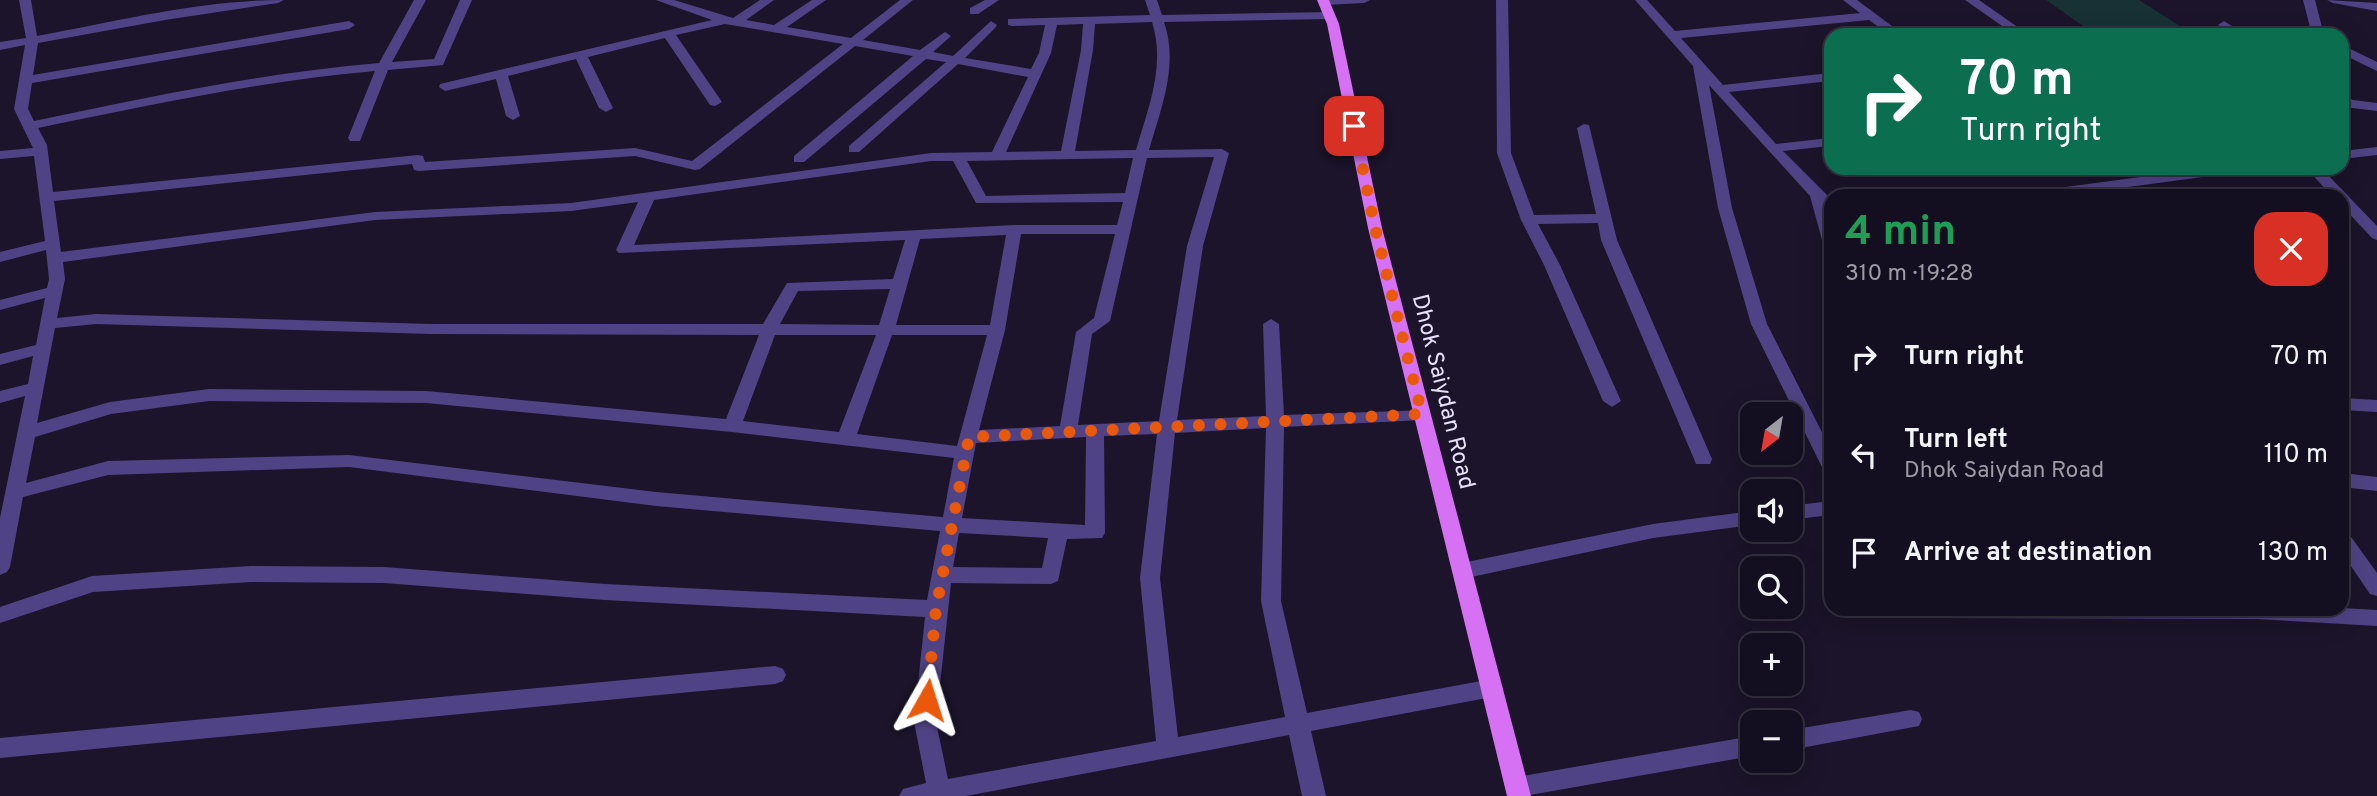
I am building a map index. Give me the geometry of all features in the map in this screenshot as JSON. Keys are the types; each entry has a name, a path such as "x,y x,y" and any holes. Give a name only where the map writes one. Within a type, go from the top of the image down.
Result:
{"main road":[{"name":"Dhok Saiydan Road","path":"1326,6 1375,228 1518,791"}],"street":[{"path":"0,567 57,279 41,151 21,108 32,40 25,0"},
{"path":"0,46 165,16 278,0"},
{"path":"355,138 383,67 420,0"},
{"path":"30,126 191,92 330,71 439,62 466,0"},
{"path":"662,0 730,21 1035,74"},
{"path":"446,87 668,33 730,21 768,0"},
{"path":"778,28 820,0"},
{"path":"47,197 418,159 419,167 635,152 695,166 906,0"},
{"path":"974,11 993,0"},
{"path":"1068,432 1084,332 1102,321 1141,155 1163,78 1164,40 1150,0"},
{"path":"1012,22 1155,19 1326,6 1364,0"},
{"path":"1502,0 1504,153 1528,220 1552,265 1612,401"},
{"path":"1641,0 1773,148 1824,200"},
{"path":"1849,0 1888,28"},
{"path":"1971,0 2013,28"},
{"path":"2309,0 2316,28"},
{"path":"2333,0 2377,7"},
{"path":"1672,35 1871,16"},
{"path":"1067,155 1087,50 1088,20"},
{"path":"997,156 1045,53 1052,21"},
{"path":"26,80 349,25"},
{"path":"854,149 956,60 991,25"},
{"path":"2224,25 2229,28"},
{"path":"668,33 715,102"},
{"path":"799,159 945,36"},
{"path":"2349,53 2377,67"},
{"path":"580,54 606,108"},
{"path":"1699,66 1725,208 1759,324 1824,445"},
{"path":"501,73 513,116"},
{"path":"1721,89 1824,78"},
{"path":"2349,104 2377,107"},
{"path":"1584,128 1609,240 1703,459"},
{"path":"1773,148 1824,143"},
{"path":"0,155 41,151"},
{"path":"2349,154 2377,151"},
{"path":"0,257 375,216 571,207 931,158 1222,153 1195,246 1167,427 1150,578 1168,749"},
{"path":"958,157 981,200 985,231"},
{"path":"2104,189 2194,175"},
{"path":"2320,175 2333,189"},
{"path":"1817,195 1824,219"},
{"path":"648,197 624,250 985,231 1123,229"},
{"path":"981,200 1131,197"},
{"path":"2349,212 2377,235"},
{"path":"1528,220 1603,218"},
{"path":"939,791 925,722 936,609 967,445 997,330 1014,230"},
{"path":"846,439 886,330 914,235"},
{"path":"732,426 769,329 793,286 900,284"},
{"path":"0,305 55,291"},
{"path":"48,324 96,319 432,329 997,330"},
{"path":"1271,324 1275,421 1271,601 1314,796"},
{"path":"0,360 43,348"},
{"path":"0,397 35,388"},
{"path":"26,433 110,408 209,395 426,397 846,439 967,445 1095,430 1422,414"},
{"path":"2349,404 2377,406"},
{"path":"14,493 108,468 349,461 656,499 951,525 1095,534 1095,430"},
{"path":"2349,481 2377,484"},
{"path":"1803,511 1824,509"},
{"path":"1462,571 1653,531 1740,520"},
{"path":"942,576 1051,576 1059,531"},
{"path":"2349,549 2377,588"},
{"path":"0,615 92,584 251,574 384,575 605,592 936,609"},
{"path":"2347,616 2377,618"},
{"path":"0,748 775,675"},
{"path":"911,796 1492,688"},
{"path":"1803,738 1911,719"},
{"path":"1518,791 1740,748"}],"green space":[{"path":"2046,0 2139,0 2183,28 2086,28"}],"route":[{"path":"927,700 936,609 969,437 1422,414 1375,228 1354,126"}]}
